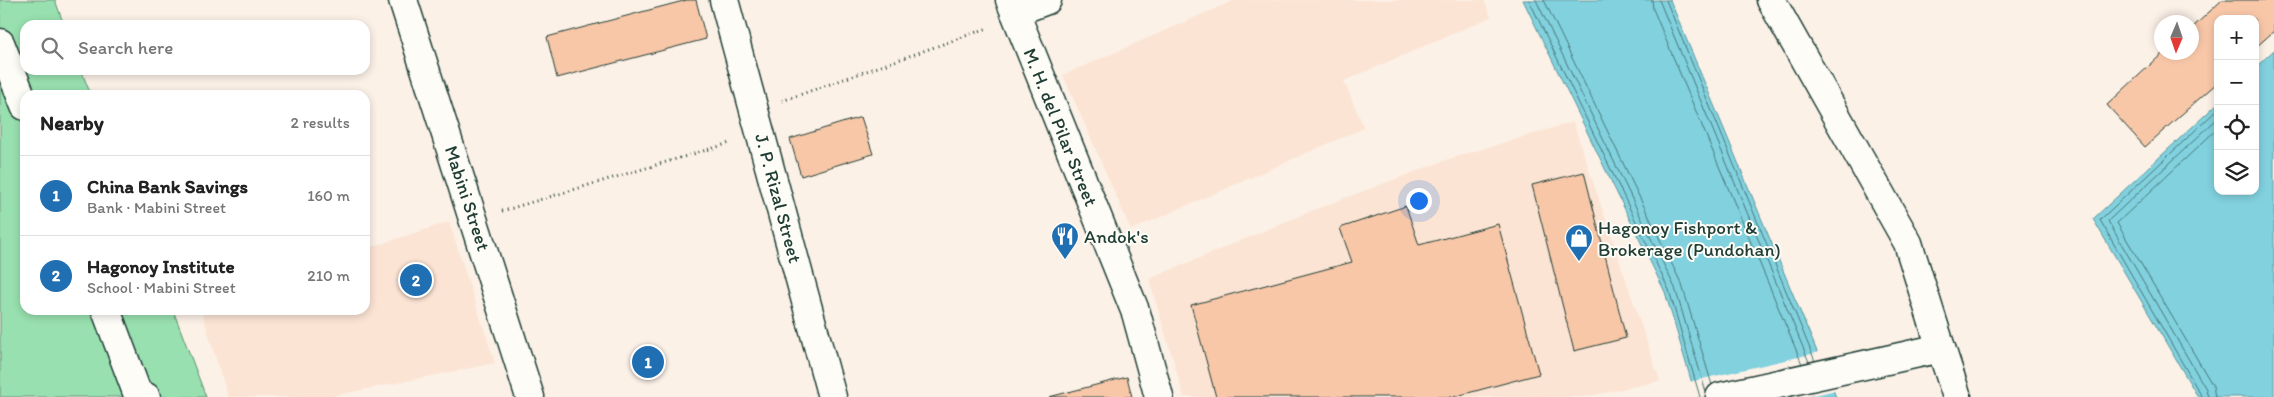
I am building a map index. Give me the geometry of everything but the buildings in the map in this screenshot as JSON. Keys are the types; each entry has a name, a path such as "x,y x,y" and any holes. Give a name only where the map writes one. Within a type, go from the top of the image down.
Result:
{"street":[{"name":"Mabini Street","path":"403,0 475,219 530,397"},
{"name":"J. P. Rizal Street","path":"724,0 759,122 832,397"},
{"path":"1014,10 1047,0"},
{"path":"1772,0 1908,243 1957,397"},
{"name":"M. H. del Pilar Street","path":"1014,10 1136,312 1159,397"},
{"path":"0,43 20,93"},
{"path":"108,315 138,396"},
{"path":"1720,397 1941,348"}],"path":[{"path":"475,219 759,122 1014,10"}],"shaded area":[{"path":"1235,0 1484,0 1491,17 1344,81 1364,128 1131,230 1063,75"},
{"path":"1573,122 1660,381 1585,397 1184,397 1149,279 1321,207 1449,159"},
{"path":"449,222 495,363 328,397 228,397 203,315 370,315 370,247"}],"green space":[{"path":"0,0 55,0 62,20 20,20 20,75 83,75 89,90 20,90 20,315 175,315 206,397 0,397"}],"water":[{"path":"1523,0 1670,0 1836,397 1696,397 1665,292"},
{"path":"2274,50 2274,397 2198,397 2093,219 2214,107 2214,195 2259,195 2259,64"}],"pier":[{"path":"1820,352 1836,390 1806,397 1693,397 1689,382"}],"place":[{"name":"Andok's","path":"1065,260"},
{"name":"Hagonoy Fishport & Brokerage (Pundohan)","path":"1579,262"},
{"name":"Hagonoy Institute","path":"416,280"},
{"name":"China Bank Savings","path":"648,362"}]}
